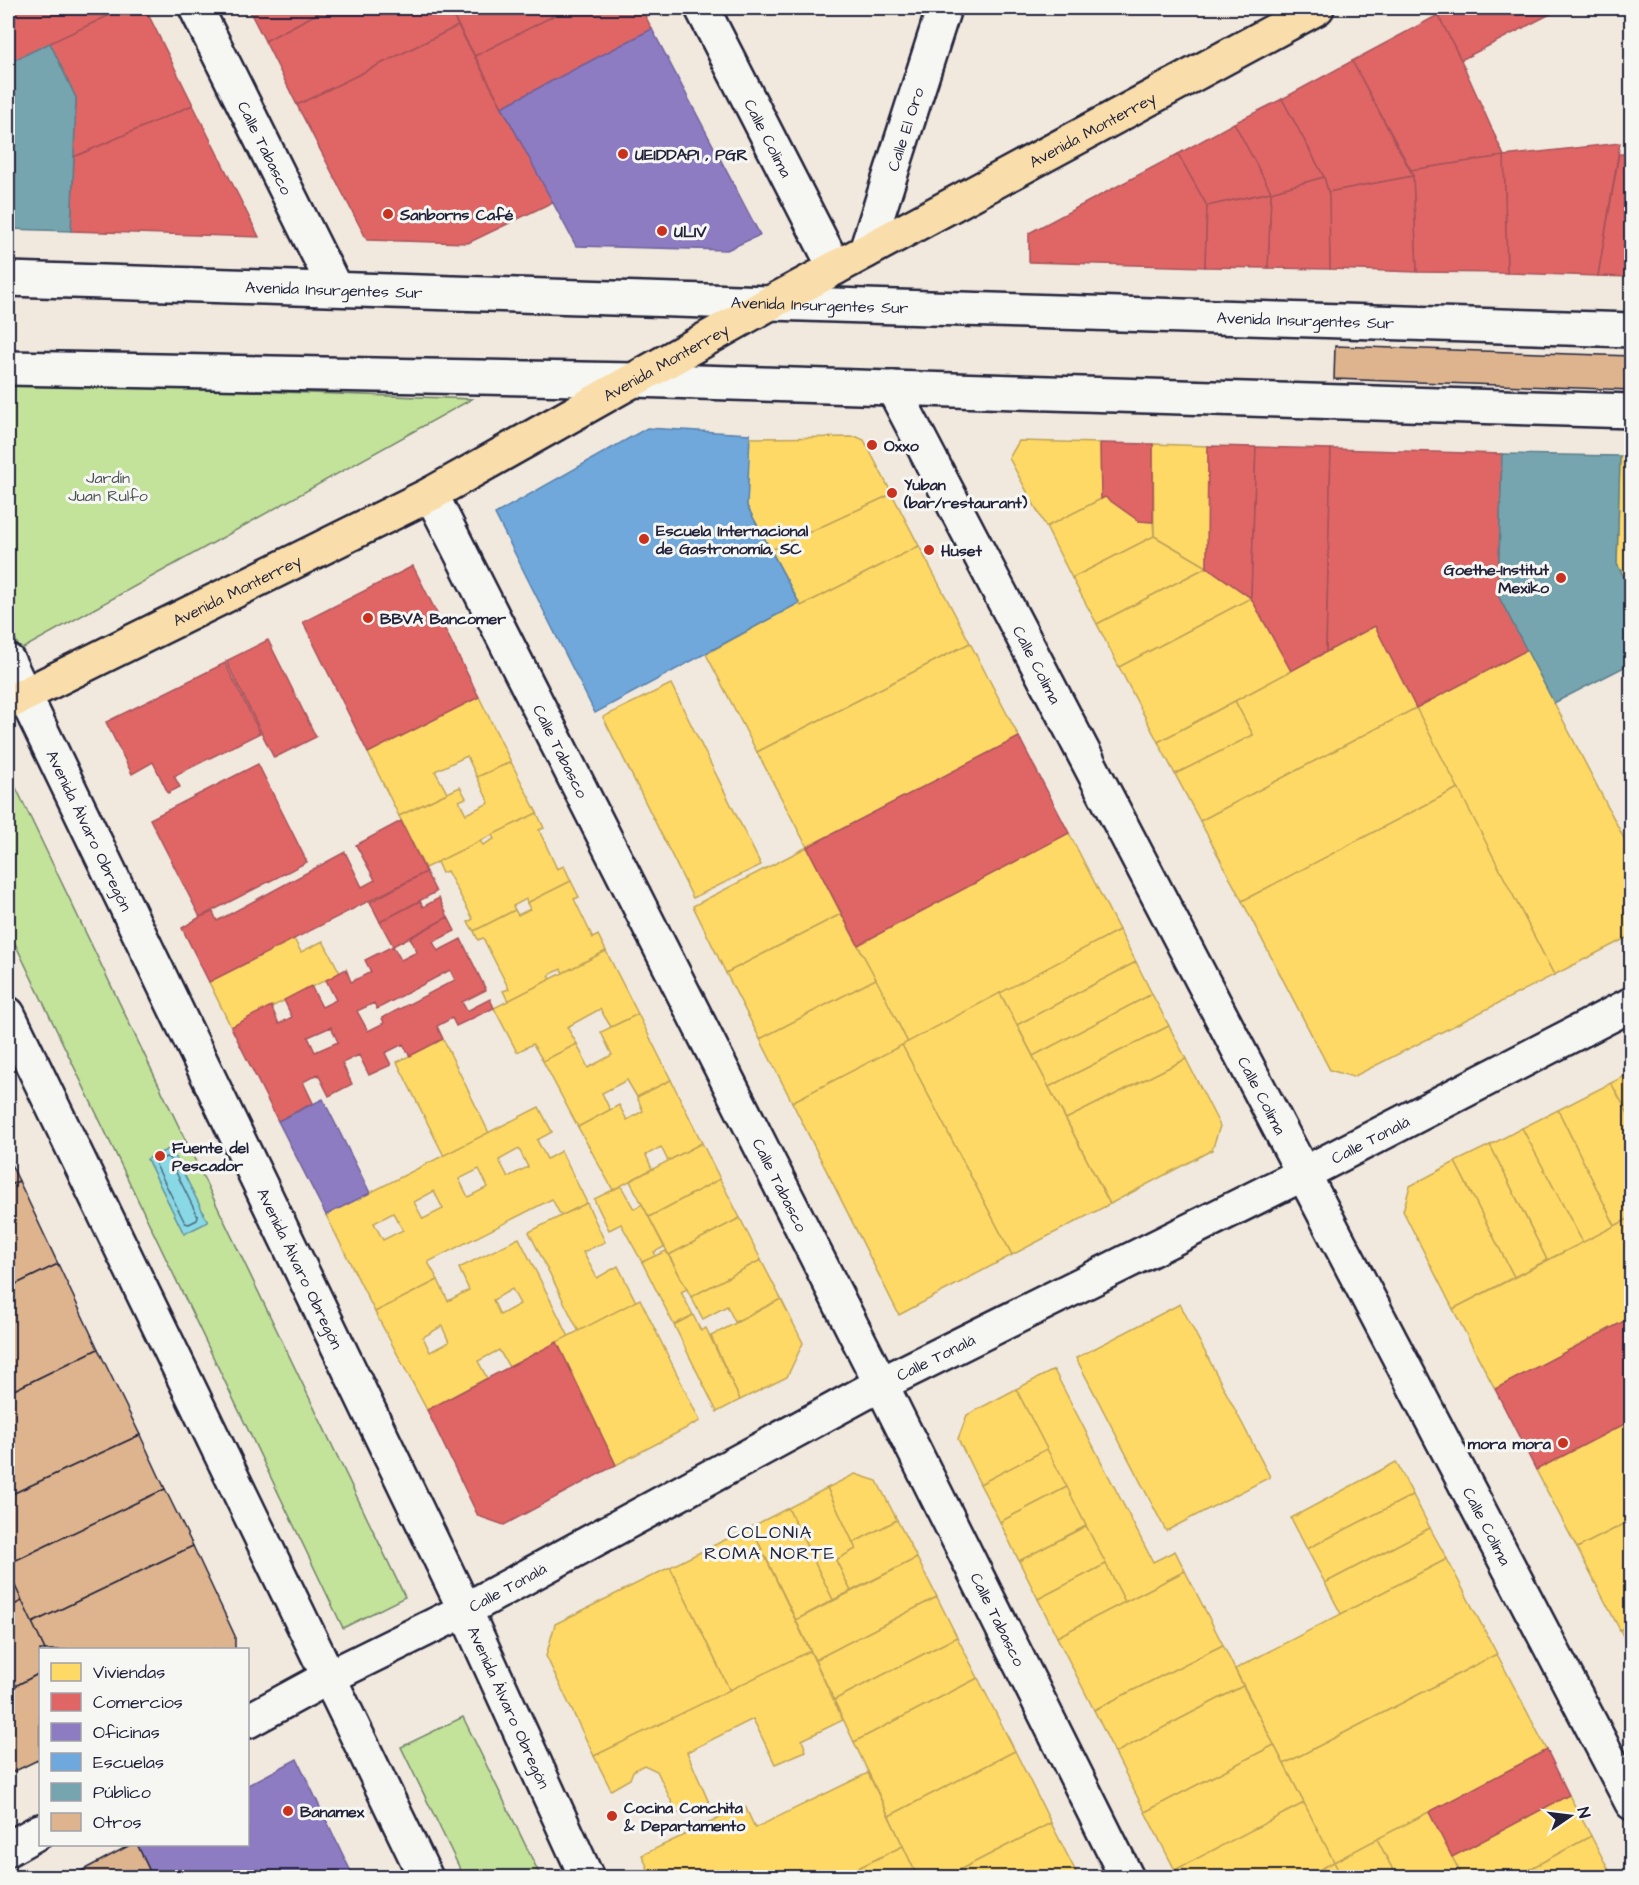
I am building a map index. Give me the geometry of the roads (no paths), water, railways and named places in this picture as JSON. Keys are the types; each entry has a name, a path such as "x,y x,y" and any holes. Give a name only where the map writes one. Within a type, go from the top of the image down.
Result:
{"main road":[{"name":"Avenida Monterrey","path":"15,699 431,494 772,302 1317,8"}],"street":[{"name":"Calle Tabasco","path":"196,8 335,288"},
{"name":"Calle Colima","path":"702,8 835,268"},
{"name":"Calle El Oro","path":"866,251 944,8"},
{"name":"Avenida Insurgentes Sur","path":"8,279 1632,330"},
{"path":"8,368 634,380 1632,411"},
{"name":"Calle Colima","path":"893,388 1632,1803"},
{"name":"Calle Tabasco","path":"431,494 881,1383 1127,1878"},
{"name":"Avenida Álvaro Obregón","path":"8,661 15,699 465,1610 587,1878"},
{"name":"Calle Tonalá","path":"249,1720 329,1677 465,1610 881,1383 1303,1174 1632,1005"},
{"path":"8,1014 426,1878"},
{"path":"8,1849 39,1832"}],"water":[{"path":"171,1148 208,1222 184,1234 147,1159"}],"place":[{"name":"UEIDDAPI , PGR","path":"623,154"},
{"name":"Sanborns Café","path":"388,214"},
{"name":"ULIV","path":"662,231"},
{"name":"Oxxo","path":"872,445"},
{"name":"Yuban (bar/restaurant)","path":"892,493"},
{"name":"Escuela Internacional de Gastronomía, SC","path":"644,539"},
{"name":"Huset","path":"929,550"},
{"name":"Goethe-Institut Mexiko","path":"1561,578"},
{"name":"BBVA Bancomer","path":"368,618"},
{"name":"Fuente del Pescador","path":"160,1156"},
{"name":"mora mora","path":"1563,1443"},
{"name":"Banamex","path":"288,1811"},
{"name":"Cocina Conchita & Departamento","path":"612,1816"}],"district":[{"name":"COLONIA ROMA NORTE","path":"770,1542"}],"park label":[{"name":"Jardín Juan Rulfo","path":"108,486"}]}
